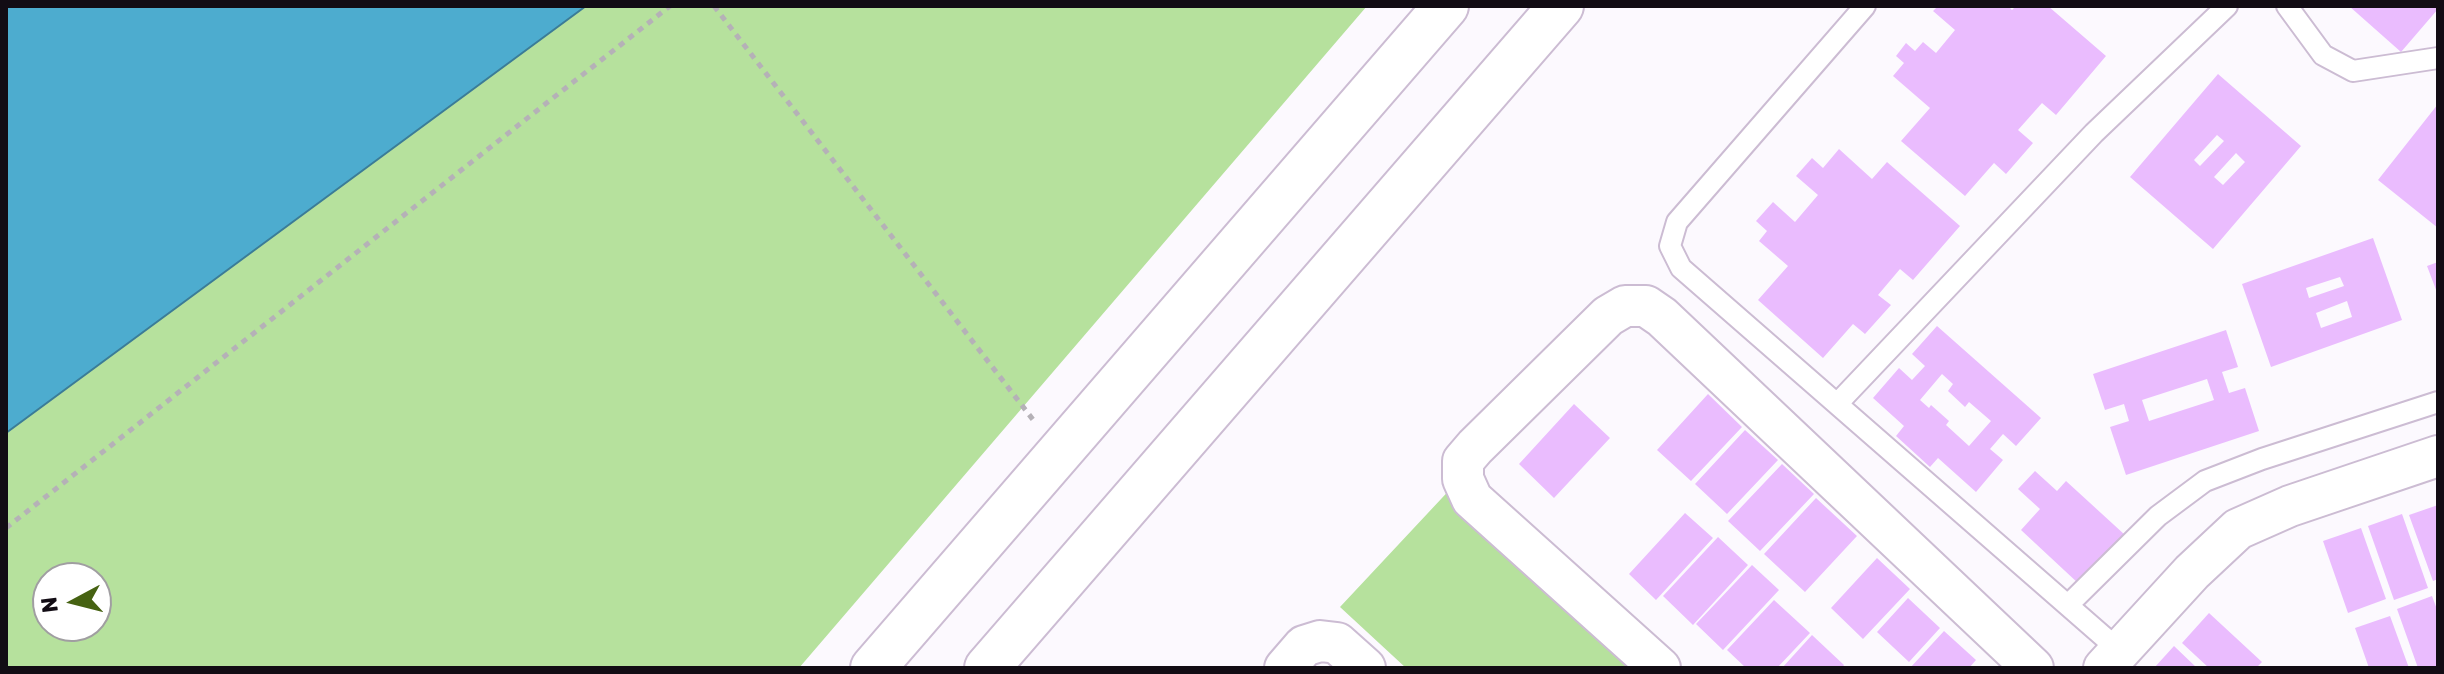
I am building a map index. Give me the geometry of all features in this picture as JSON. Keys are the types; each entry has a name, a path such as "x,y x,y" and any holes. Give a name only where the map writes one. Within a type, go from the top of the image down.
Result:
{"street":[{"path":"873,668 1446,6"},
{"path":"987,668 1561,6"},
{"path":"1660,668 1472,499 1463,479 1463,461 1475,447 1608,316 1625,306 1646,306 1662,317 2033,668"},
{"path":"2112,660 2192,572 2238,529 2290,506 2438,456"},
{"path":"1025,668 1047,598"},
{"path":"1285,668 1304,646 1320,641 1337,643 1365,668"}],"lane":[{"path":"1865,6 1677,222 1670,246 1681,268 2068,605 2112,660"},
{"path":"1837,404 2094,133 2227,6"},
{"path":"2287,6 2323,55 2353,71 2438,58"},
{"path":"2068,605 2158,516 2205,481 2262,459 2438,402"}],"path":[{"path":"6,528 670,6"},
{"path":"714,6 1059,454"}],"green space":[{"path":"6,6 1367,6 799,668 6,668"},
{"path":"1456,483 1654,668 1406,668 1340,607"}],"water":[{"path":"6,6 586,6 6,433"}],"building":[{"path":"1938,6 2008,6 2012,10 2016,6 2048,6 2106,56 2056,115 2042,103 2018,130 2033,143 2006,174 1994,163 1965,196 1901,141 1930,108 1893,76 1904,63 1896,56 1906,43 1915,51 1923,42 1936,53 1955,30 1933,11"},
{"path":"2349,6 2438,6 2438,9 2401,52"},
{"path":"2218,74 2301,146 2213,249 2130,177","holes":["2217,135 2224,141 2200,166 2194,160","2236,153 2245,162 2223,185 2214,177"]},
{"path":"2438,104 2438,228 2378,180"},
{"path":"1839,149 1872,179 1887,162 1960,226 1913,280 1900,269 1878,295 1891,305 1865,334 1853,324 1823,358 1758,300 1788,266 1759,241 1767,231 1756,221 1773,202 1795,222 1818,195 1796,176 1812,158 1823,168"},
{"path":"2373,238 2402,320 2271,367 2242,284","holes":["2340,277 2344,286 2309,298 2306,288","2347,301 2352,317 2321,328 2316,313"]},
{"path":"2438,262 2438,295 2427,266"},
{"path":"1937,326 2041,418 2016,446 2003,434 1990,449 2003,460 1976,492 1938,458 1930,467 1896,436 1904,426 1873,398 1899,368 1912,380 1925,366 1912,354","holes":["1942,374 1953,384 1948,391 1965,407 1969,402 1991,421 1969,446 1946,425 1949,421 1931,405 1929,408 1920,400"]},
{"path":"2226,330 2238,367 2222,372 2229,393 2245,388 2259,431 2126,475 2110,427 2129,421 2124,404 2105,410 2093,374","holes":["2207,379 2214,400 2149,421 2142,400"]},
{"path":"1708,394 1742,427 1691,481 1657,450"},
{"path":"1574,404 1610,438 1554,498 1519,464"},
{"path":"1745,430 1778,460 1727,514 1695,484"},
{"path":"1782,464 1814,494 1760,551 1728,521"},
{"path":"2035,471 2057,491 2066,481 2125,535 2079,584 2021,530 2040,509 2018,489"},
{"path":"1816,498 1857,536 1805,592 1764,554"},
{"path":"2438,505 2438,579 2433,581 2409,515"},
{"path":"1685,513 1713,538 1656,600 1629,574"},
{"path":"2402,514 2428,588 2394,600 2368,526"},
{"path":"2361,528 2386,599 2348,613 2323,541"},
{"path":"1718,537 1748,565 1693,625 1663,596"},
{"path":"1877,558 1910,589 1863,639 1831,608"},
{"path":"1752,565 1779,590 1723,650 1696,624"},
{"path":"2432,596 2438,612 2438,668 2418,668 2397,609"},
{"path":"1908,598 1940,628 1909,662 1877,632"},
{"path":"1774,600 1810,633 1777,668 1746,668 1727,650"},
{"path":"2209,613 2262,662 2256,668 2209,668 2182,643"},
{"path":"2390,616 2409,668 2369,668 2355,628"},
{"path":"1944,631 1976,660 1969,668 1910,668"},
{"path":"1812,635 1844,665 1842,668 1782,668"},
{"path":"2174,646 2197,668 2154,668"}]}
